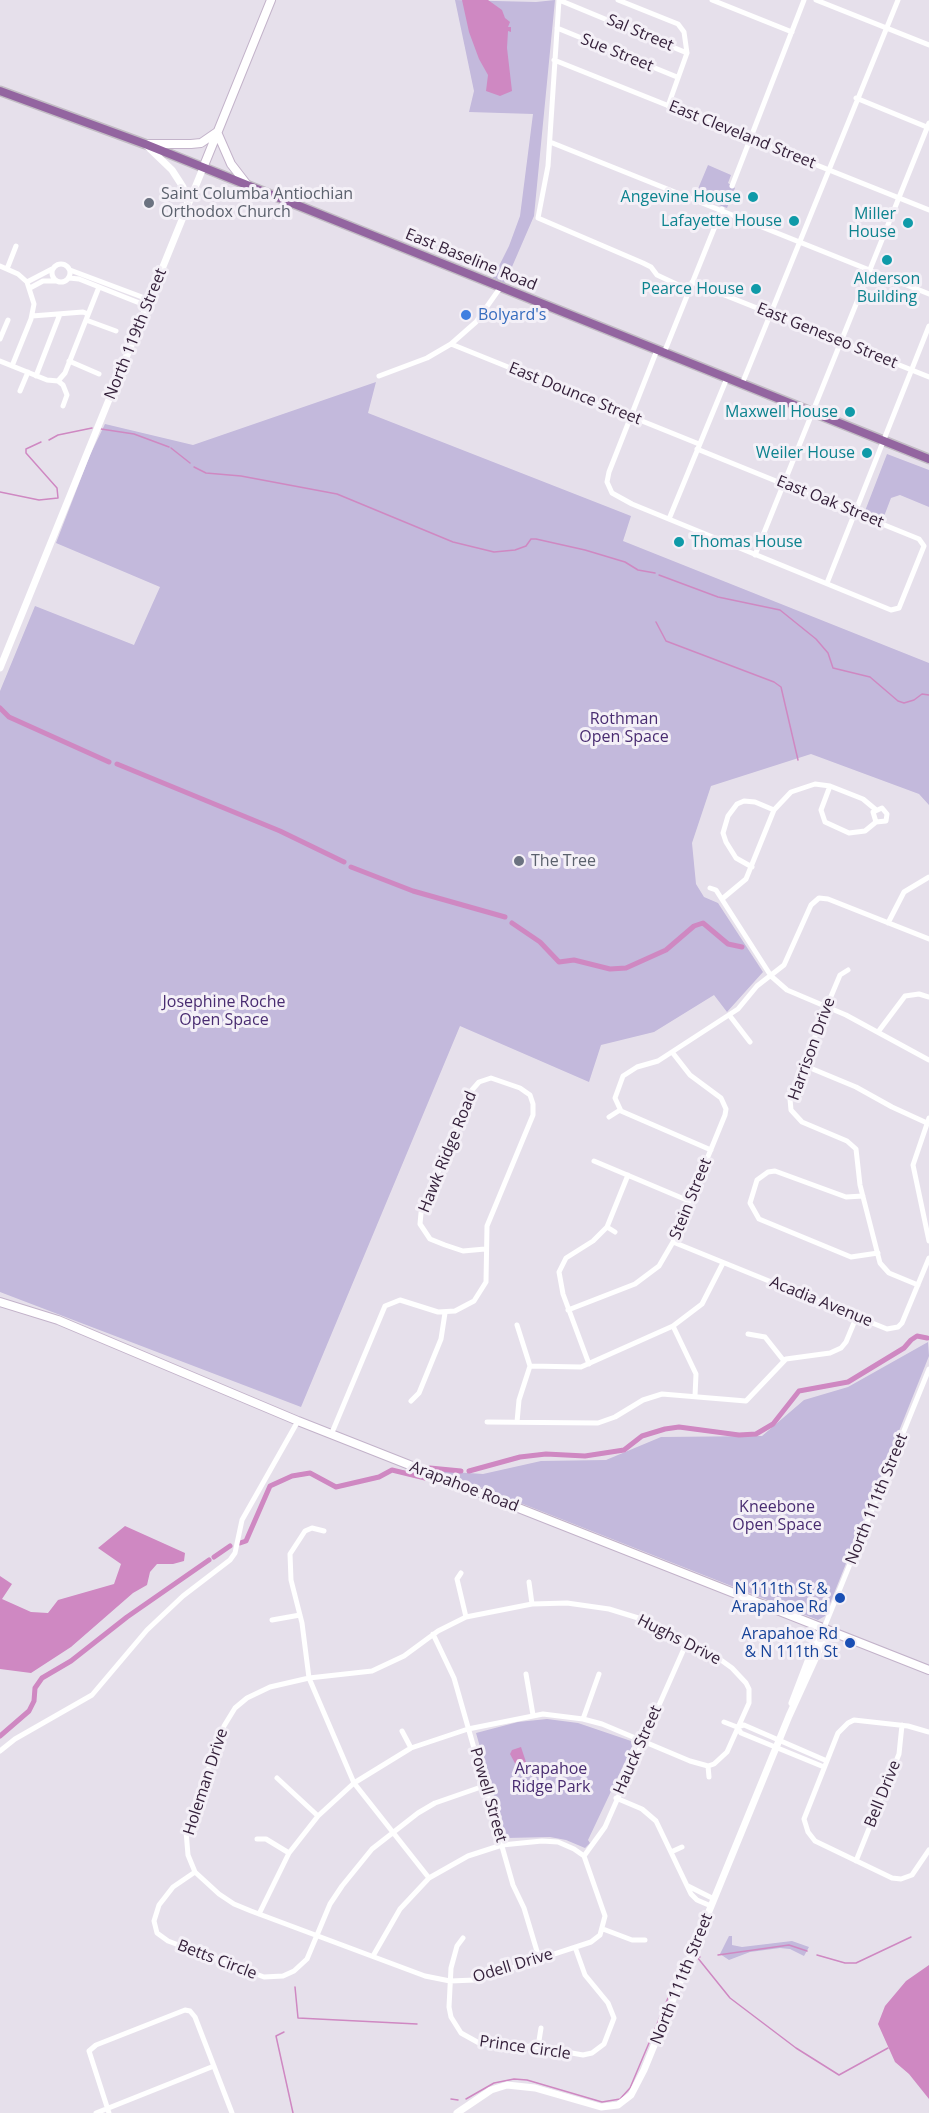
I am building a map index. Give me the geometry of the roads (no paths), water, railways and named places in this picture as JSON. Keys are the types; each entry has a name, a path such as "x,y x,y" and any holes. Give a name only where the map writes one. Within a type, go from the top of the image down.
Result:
{"main road":[{"name":"North 119th Street","path":"203,168 271,0"},
{"name":"East Baseline Road","path":"0,91 145,144 929,459"},
{"path":"145,144 201,143 217,132 231,164 249,187"},
{"name":"Arapahoe Road","path":"0,1302 58,1320 331,1435 929,1670"}],"street":[{"path":"559,0 550,142 538,218 643,263 651,267 657,275 689,290"},
{"name":"Sal Street","path":"559,0 687,53"},
{"path":"618,0 678,24 684,32 687,53 668,106"},
{"path":"712,0 792,32"},
{"path":"732,186 804,0"},
{"path":"816,0 929,45"},
{"path":"742,384 856,98 898,0"},
{"name":"Sue Street","path":"557,28 677,77"},
{"name":"East Cleveland Street","path":"555,60 929,210"},
{"path":"756,555 928,126 856,98"},
{"path":"550,142 722,209 929,294"},
{"path":"145,144 177,178 183,187 188,205"},
{"name":"North 119th Street","path":"0,668 203,168"},
{"path":"722,209 609,472 608,482 612,493 632,504 827,583 929,326"},
{"path":"12,366 32,316 34,304 29,285 2,267 16,246"},
{"path":"29,285 61,264 148,303"},
{"path":"53,268 52,276 56,281"},
{"path":"69,278 70,270"},
{"path":"29,285 44,281 62,282 69,278 148,303"},
{"name":"East Geneseo Street","path":"692,282 929,377"},
{"path":"58,381 69,362 99,287"},
{"path":"378,376 427,358 451,344 476,322 500,288"},
{"path":"32,316 83,312 87,317 116,332"},
{"path":"36,376 60,314"},
{"path":"0,339 8,320"},
{"name":"East Dounce Street","path":"451,344 632,416 698,447"},
{"path":"0,361 36,376 58,381 68,395 63,406"},
{"path":"69,362 99,374"},
{"path":"20,391 28,372"},
{"path":"669,519 727,378"},
{"name":"East Oak Street","path":"698,447 919,539 924,546 897,610 827,583"},
{"path":"722,899 746,879 774,810 782,798 801,787 815,784 830,786 863,799 875,809 882,808 888,817 883,823 876,822 865,831 855,833 825,822 820,810 830,786"},
{"path":"752,867 736,858 726,842 723,833 728,816 737,804 744,801 755,802 774,810"},
{"path":"875,809 872,816 876,822"},
{"path":"888,923 904,891 929,877"},
{"path":"710,888 716,890 771,976 787,990 878,1032 929,1060"},
{"path":"711,1150 626,1115 620,1110 615,1098 623,1076 629,1070 658,1061 730,1016 789,958 811,905 819,898 828,899 929,939"},
{"name":"Harrison Drive","path":"848,970 840,975 803,1065 790,1099 791,1110 802,1122 852,1144 859,1156 863,1196 880,1263 889,1273 918,1285"},
{"path":"878,1032 905,996 919,994 929,997"},
{"path":"730,1016 750,1042"},
{"name":"Stein Street","path":"568,1310 647,1278 659,1266 674,1242 725,1115 724,1103 690,1075 672,1052"},
{"path":"803,1065 856,1087 892,1107 928,1120 913,1165 926,1218 929,1241"},
{"name":"Hawk Ridge Road","path":"445,1312 465,1307 481,1293 488,1270 485,1249 487,1226 533,1115 530,1095 520,1088 491,1078 479,1082 472,1090 422,1213 420,1224 430,1239 445,1245 463,1251 485,1249"},
{"path":"609,1117 620,1110"},
{"path":"594,1161 689,1201"},
{"path":"863,1196 846,1197 775,1171 768,1172 757,1180 750,1203 759,1219 851,1257 878,1253"},
{"path":"589,1364 559,1283 561,1264 572,1252 593,1241 607,1227 628,1175"},
{"path":"607,1227 615,1232"},
{"name":"Acadia Avenue","path":"674,1242 887,1329 898,1327 929,1258"},
{"path":"530,1366 576,1367 589,1364 673,1326 702,1304 723,1263"},
{"path":"331,1435 385,1306 400,1300 445,1312 441,1339 419,1393 411,1401"},
{"path":"487,1422 598,1423 615,1417 654,1396 695,1396 746,1401 784,1361 794,1356 836,1351 846,1342 856,1318"},
{"path":"517,1325 530,1366 519,1400 518,1422"},
{"path":"673,1326 696,1374 695,1396"},
{"path":"748,1334 765,1337 784,1361"},
{"name":"North 111th Street","path":"457,2113 499,2087 518,2085 601,2107 618,2105 625,2101 644,2070 789,1716 796,1689 818,1635 824,1629 929,1369"},
{"path":"0,1752 15,1739 92,1695 147,1630 183,1596 230,1560 235,1553 242,1520 298,1421"},
{"path":"324,1531 312,1528 305,1531 290,1554 291,1580 300,1615 309,1678 354,1783 429,1878"},
{"path":"461,1573 457,1579 466,1617"},
{"path":"529,1582 532,1605"},
{"name":"Hughs Drive","path":"309,1678 372,1671 404,1656 433,1635 466,1617 532,1605 567,1603 609,1609 648,1622 714,1655 732,1668 746,1683 750,1696 727,1752 714,1764 708,1766"},
{"path":"272,1620 300,1615"},
{"name":"Powell Street","path":"433,1635 454,1678 484,1786 539,1958"},
{"name":"Hauck Street","path":"584,1856 597,1840 687,1642"},
{"path":"526,1674 533,1715"},
{"path":"583,1719 598,1674"},
{"name":"Holeman Drive","path":"195,1872 188,1855 186,1831 230,1715 258,1691 309,1678"},
{"path":"259,1914 289,1852 318,1816 354,1783 411,1748 468,1729 533,1715 583,1719 708,1766 709,1777"},
{"path":"929,1732 902,1725 854,1720 848,1723 838,1733 804,1819 815,1841 892,1878 908,1877 918,1869 929,1850"},
{"path":"724,1722 738,1727 744,1725 777,1744 826,1764"},
{"name":"Bell Drive","path":"856,1861 899,1754 902,1725"},
{"path":"402,1731 411,1748"},
{"path":"277,1778 318,1816"},
{"name":"Betts Circle","path":"195,1872 173,1887 159,1905 154,1921 157,1933 162,1938 264,1977 283,1976 294,1971 307,1959 316,1935 342,1886 372,1849 392,1832 435,1803 484,1786"},
{"path":"616,1798 648,1813 662,1828 686,1886 713,1902"},
{"path":"256,1839 266,1839 289,1852"},
{"path":"373,1956 400,1909 429,1878 468,1856 502,1845 527,1842 558,1842 584,1856 605,1916 603,1929 632,1940 645,1940"},
{"path":"670,1852 682,1847"},
{"path":"195,1872 219,1894 259,1914 316,1935"},
{"name":"Odell Drive","path":"316,1935 425,1976 450,1981 475,1980 574,1947 596,1939 603,1929"},
{"name":"Prince Circle","path":"463,1938 454,1954 450,1981 451,2016 461,2033 479,2043 538,2047 583,2055 599,2049 610,2035 614,2018 612,2011 585,1974 574,1947"},
{"path":"108,2111 89,2051 96,2045 185,2010 190,2011 195,2017 232,2113"},
{"path":"538,2047 541,2028"},
{"path":"96,2113 108,2111 214,2066"},
{"name":"North 111th Street","path":"464,2113 483,2095"}],"waterway":[{"path":"49,440 58,435 92,428"},
{"path":"101,429 134,434 169,447"},
{"path":"0,492 39,500 58,498 57,488 26,453 26,449 41,442"},
{"path":"171,448 190,463"},
{"path":"194,467 206,473 241,476 337,494 453,542 494,552 515,550 526,546 531,539 536,539 585,550 625,562 638,570 655,573"},
{"path":"659,575 718,597 780,610 816,639 828,653 833,668 870,677 898,701 904,703 922,694 929,695"},
{"path":"656,622 666,641 774,682 781,687 798,760"},
{"path":"0,708 9,717 109,762"},
{"path":"117,764 280,831 344,862"},
{"path":"351,867 413,891 505,917"},
{"path":"512,923 540,942 559,962 574,960 610,969 626,968 666,950 694,926 703,923 728,944 742,947"},
{"path":"469,1471 520,1457 546,1454 585,1456 624,1450 642,1436 679,1427 739,1435 756,1434 773,1424 799,1391 848,1382 904,1348 917,1336 927,1338"},
{"path":"430,1468 461,1471"},
{"path":"240,1543 246,1541 270,1486 292,1476 310,1473 336,1487 379,1477 392,1470 425,1478 428,1476"},
{"path":"214,1557 230,1546"},
{"path":"0,1736 29,1711 34,1701 35,1688 42,1678 71,1661 127,1617 209,1560"},
{"path":"817,1955 845,1963 856,1963 911,1937"},
{"path":"718,1955 789,1945 807,1951"},
{"path":"700,1957 697,1957 730,1998 796,2048 839,2075 888,2048"},
{"path":"466,2099 494,2083 514,2079 527,2080 602,2102 620,2099 630,2088 684,1960"},
{"path":"295,1987 298,2018 417,2024"},
{"path":"284,2032 276,2036 293,2113"},
{"path":"451,2099 458,2100"}],"place":[{"name":"Angevine House","path":"753,197"},
{"name":"Saint Columba Antiochian Orthodox Church","path":"149,203"},
{"name":"Lafayette House","path":"794,221"},
{"name":"Miller House","path":"908,223"},
{"name":"Alderson Building","path":"887,260"},
{"name":"Pearce House","path":"756,289"},
{"name":"Bolyard's","path":"466,315"},
{"name":"Maxwell House","path":"850,412"},
{"name":"Weiler House","path":"867,453"},
{"name":"Thomas House","path":"679,542"},
{"name":"The Tree","path":"519,861"},
{"name":"N 111th St & Arapahoe Rd","path":"840,1598"},
{"name":"Arapahoe Rd & N 111th St","path":"850,1643"}],"park label":[{"name":"Rothman Open Space","path":"624,728"},
{"name":"Josephine Roche Open Space","path":"224,1011"},
{"name":"Kneebone Open Space","path":"777,1516"},
{"name":"Arapahoe Ridge Park","path":"551,1778"}]}
